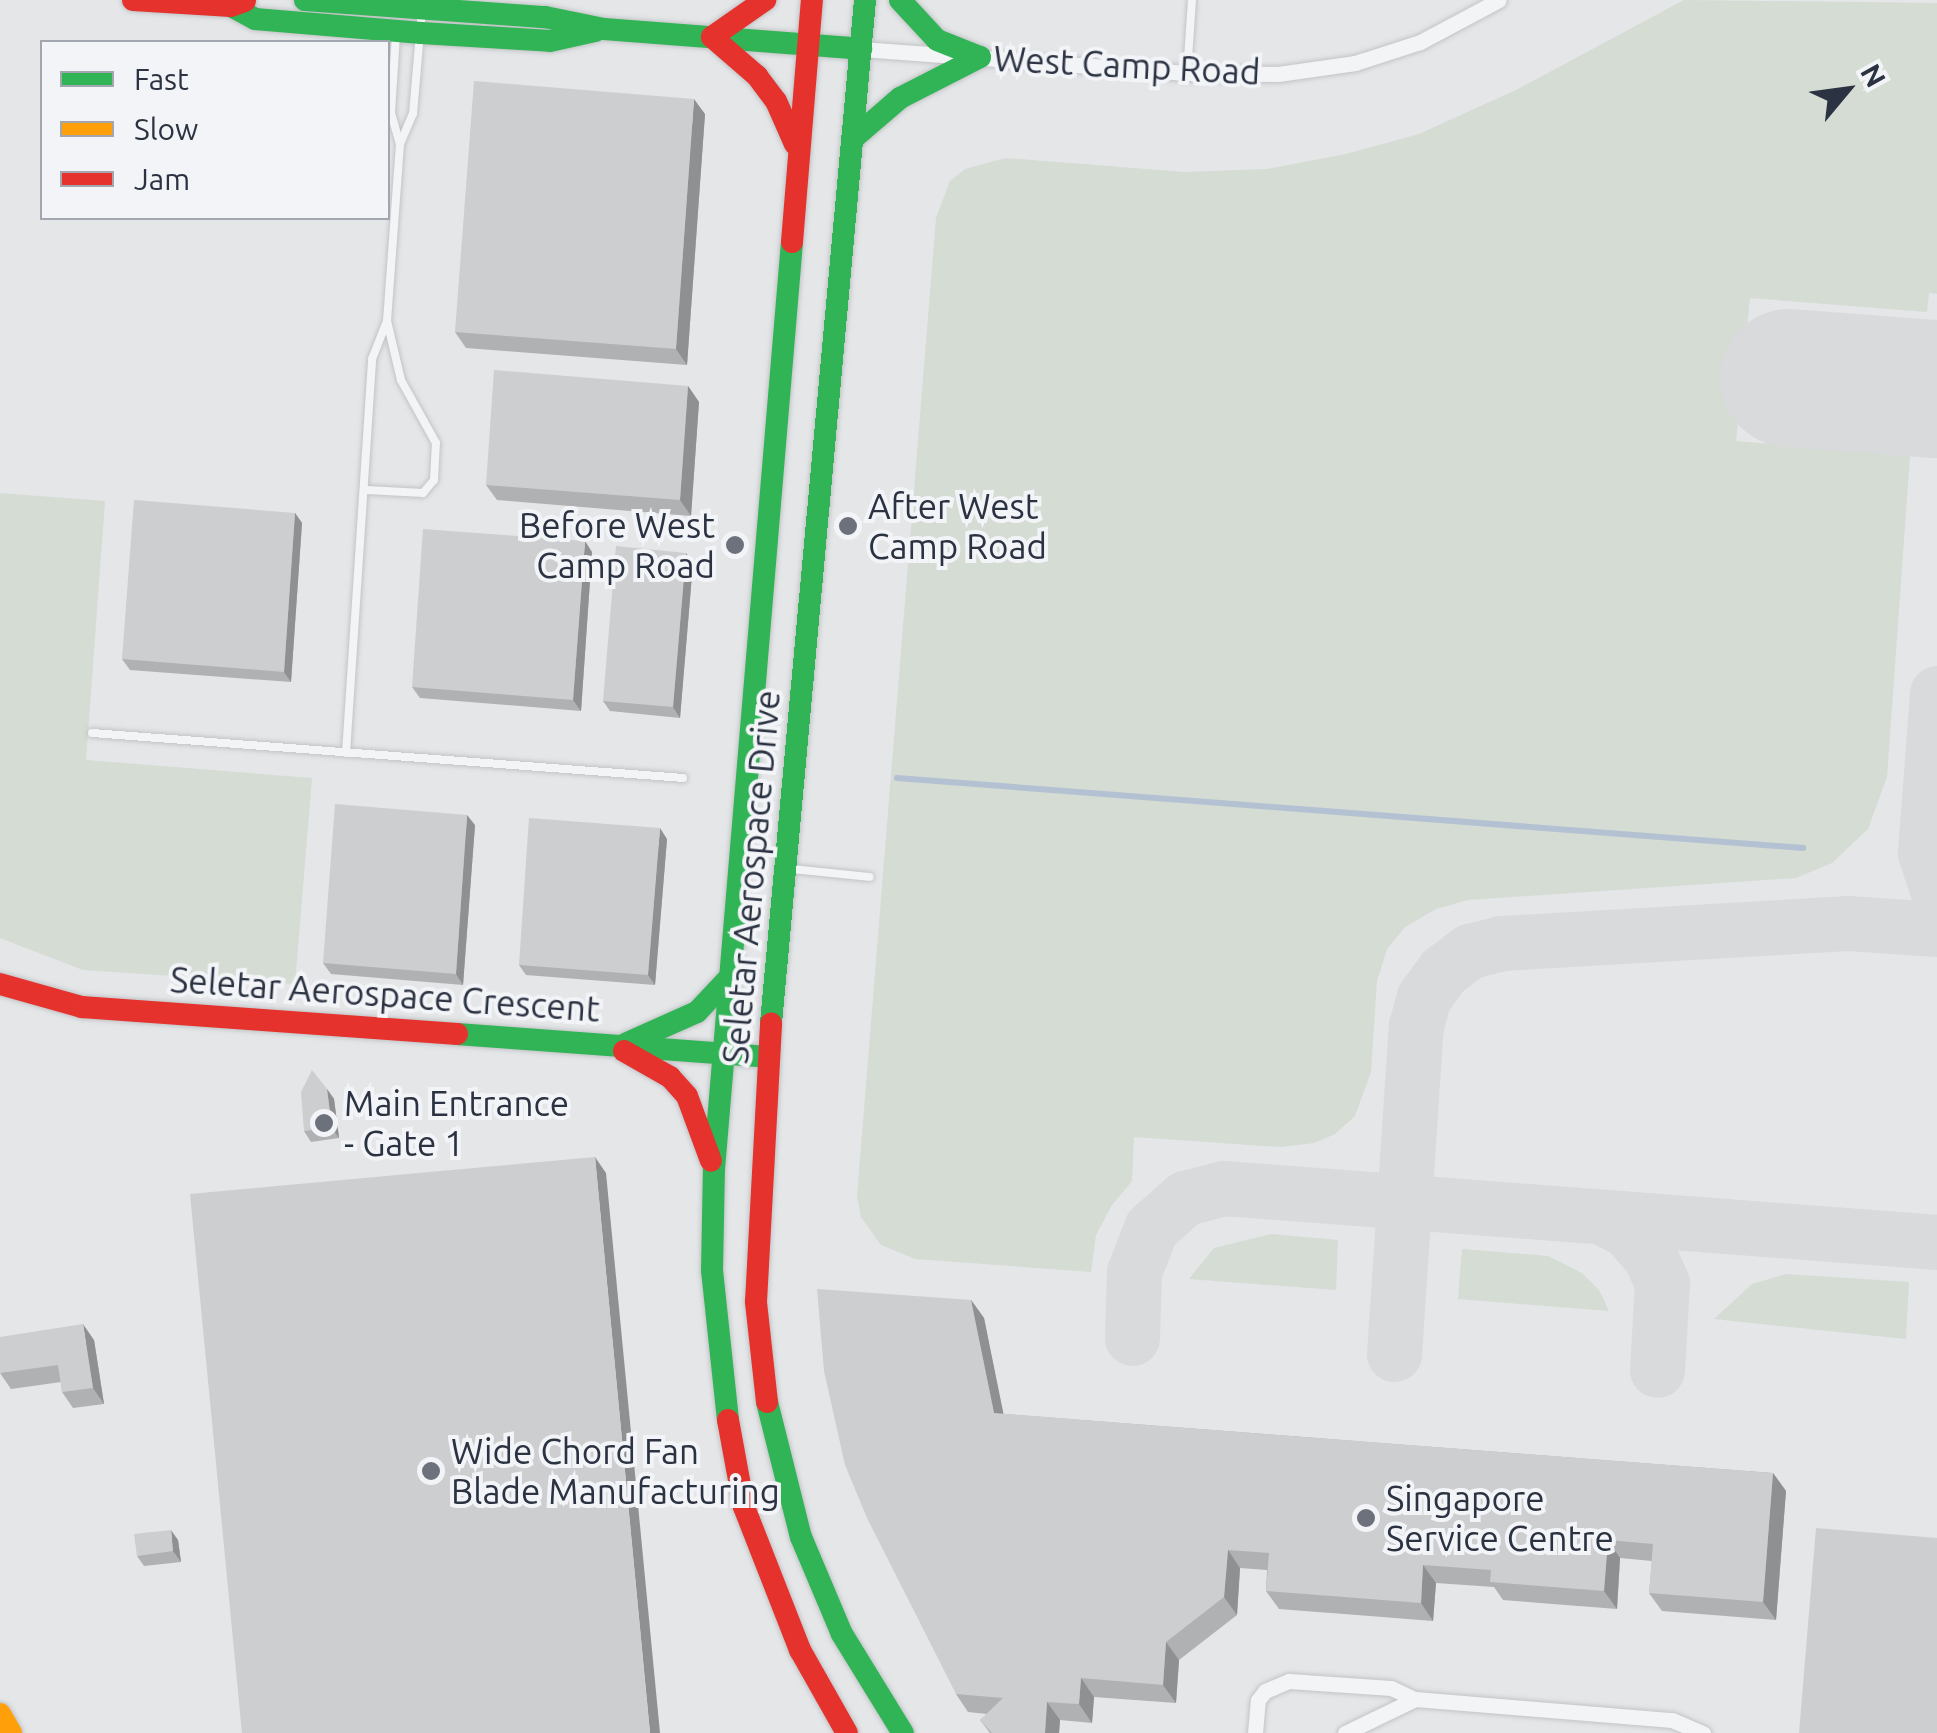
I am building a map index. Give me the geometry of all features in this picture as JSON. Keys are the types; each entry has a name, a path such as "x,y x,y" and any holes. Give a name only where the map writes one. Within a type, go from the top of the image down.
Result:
{"street":[{"path":"132,0 240,3 254,19 421,33 550,40 604,30"},
{"path":"306,0 423,4 545,17 604,30 861,48"},
{"path":"712,37 765,0"},
{"name":"Seletar Aerospace Drive","path":"812,0 714,1168 712,1270 720,1380 744,1506 800,1650 847,1733"},
{"name":"Seletar Aerospace Drive","path":"865,0 856,136 768,1058 756,1302 775,1440 820,1588 850,1648 902,1733"},
{"path":"900,0 937,40 980,57"},
{"name":"West Camp Road","path":"861,48 1187,73 1278,74 1356,62 1420,42 1499,0"},
{"path":"712,37 757,76 776,101 798,152"},
{"path":"856,136 900,98 980,57"},
{"path":"617,1047 697,1012 729,978"},
{"name":"Seletar Aerospace Crescent","path":"0,984 30,996 82,1006 768,1058"},
{"path":"617,1047 670,1078 688,1096 714,1168"},
{"path":"1254,1733 1258,1700 1265,1691 1289,1680 1392,1688 1415,1700 1672,1720 1703,1733"},
{"path":"1345,1733 1415,1700"},
{"path":"0,1714 10,1733"}],"lane":[{"path":"1187,73 1192,0"},
{"path":"398,3 390,113 400,144"},
{"path":"346,752 367,490 362,475 372,359 387,321 400,144 414,114 423,4"},
{"path":"367,490 423,494 434,480 436,442 402,380 387,321"},
{"path":"92,733 682,778"},
{"path":"786,869 870,878"}],"shaded area":[{"path":"1684,0 1937,3 1937,294 1929,293 1927,312 1750,298 1736,441 1910,456 1887,777 1868,829 1832,863 1796,878 1468,900 1436,909 1405,927 1387,949 1377,981 1371,1072 1355,1116 1335,1134 1314,1143 1280,1147 1134,1137 1132,1181 1112,1205 1096,1235 1091,1272 915,1259 881,1245 861,1217 857,1196 936,218 950,181 965,169 1005,158 1184,172 1267,169 1346,154 1419,134 1516,90"},
{"path":"0,493 105,501 86,760 312,778 295,984 83,970 0,938"},
{"path":"1271,1234 1338,1240 1336,1290 1189,1279 1214,1248"},
{"path":"1462,1249 1548,1256 1582,1273 1599,1290 1609,1311 1458,1299"},
{"path":"1786,1274 1909,1282 1906,1339 1714,1319 1752,1284"}],"building":[{"path":"474,81 694,99 676,349 455,332"},
{"path":"494,370 688,386 680,500 486,485"},
{"path":"134,500 295,513 284,672 122,659"},
{"path":"423,529 585,541 573,700 412,687"},
{"path":"616,546 686,553 673,707 603,701"},
{"path":"335,804 467,815 456,974 323,963"},
{"path":"529,818 660,828 648,975 519,965"},
{"name":"Main Entrance - Gate 1","path":"312,1070 327,1089 332,1128 304,1131 301,1092"},
{"name":"Wide Chord Fan Blade Manufacturing","path":"595,1157 650,1733 242,1733 190,1194"},
{"path":"817,1289 971,1300 994,1413 1773,1473 1763,1602 1649,1593 1653,1544 1608,1540 1604,1591 1490,1582 1491,1570 1423,1565 1421,1603 1266,1591 1269,1553 1228,1550 1224,1597 1166,1642 1163,1685 1081,1678 1079,1704 1047,1702 1045,1733 992,1733 980,1720 1003,1698 956,1694 867,1518 845,1465 824,1371"},
{"path":"83,1324 93,1388 62,1392 58,1365 0,1373 0,1337"},
{"path":"1816,1528 1937,1538 1937,1733 1799,1733"},
{"path":"171,1530 173,1551 137,1556 134,1534"}],"waterway":[{"path":"897,778 1803,848"}],"taxiway":[{"path":"1937,693 1925,853 1937,889"},
{"path":"1394,1354 1416,1026 1424,997 1443,971 1470,951 1501,943 1848,923 1937,929"},
{"path":"1132,1338 1134,1272 1151,1228 1185,1198 1224,1188 1937,1242"},
{"path":"1602,1217 1628,1231 1650,1256 1662,1283 1657,1370"}],"runway":[{"path":"1789,378 1937,389"}],"traffic: fast":[{"path":"305,0 545,17 604,29 861,49"},
{"path":"771,1023 865,0"},
{"path":"900,0 937,40 980,57"},
{"path":"231,6 255,19 421,33 550,41 595,31"},
{"path":"856,136 900,98 980,57"},
{"path":"728,1420 712,1270 714,1169 792,242"},
{"path":"625,1044 697,1012 729,978"},
{"path":"457,1034 768,1057"},
{"path":"767,1402 801,1537 842,1634 903,1733"}],"traffic: slow":[{"path":"0,1714 11,1733"}],"traffic: jam":[{"path":"133,0 231,6 245,1"},
{"path":"712,37 765,0"},
{"path":"792,242 812,0"},
{"path":"712,37 757,76 776,101 795,144"},
{"path":"0,984 82,1007 457,1034"},
{"path":"767,1402 756,1302 771,1023"},
{"path":"624,1051 670,1077 687,1096 711,1161"},
{"path":"728,1420 744,1507 800,1650 847,1733"}],"place":[{"name":"After West Camp Road","path":"848,526"},
{"name":"Before West Camp Road","path":"735,545"},
{"name":"Main Entrance - Gate 1","path":"324,1123"},
{"name":"Wide Chord Fan Blade Manufacturing","path":"431,1471"},
{"name":"Singapore Service Centre","path":"1366,1518"}]}
